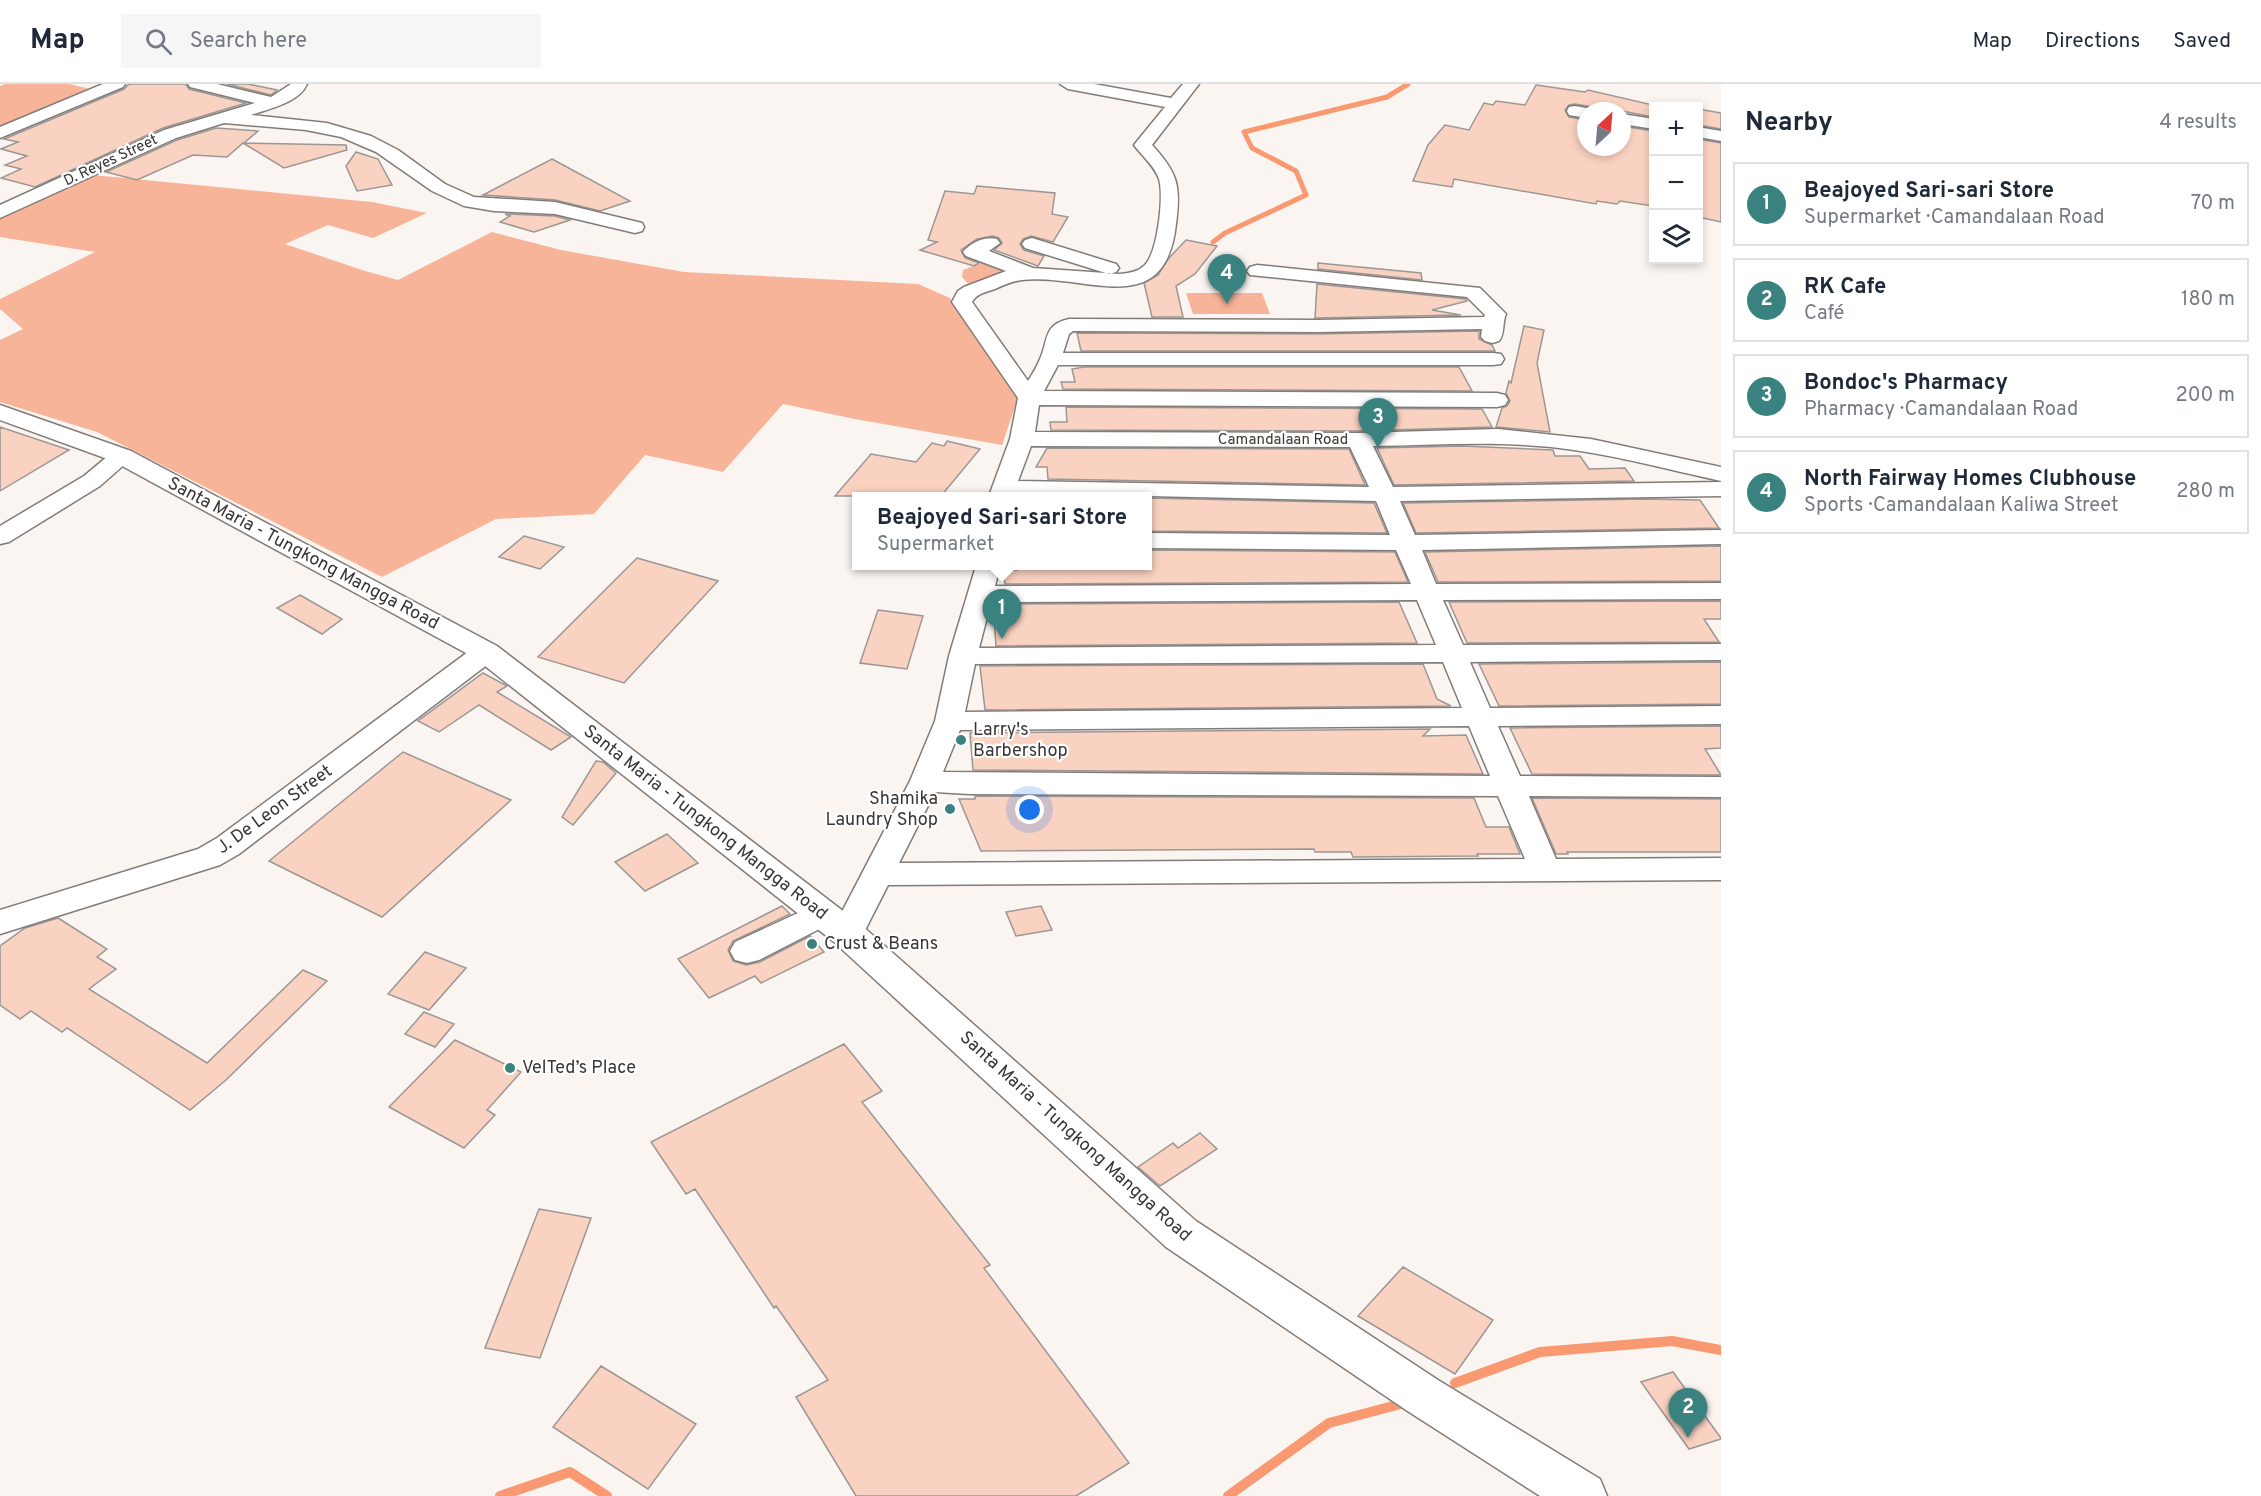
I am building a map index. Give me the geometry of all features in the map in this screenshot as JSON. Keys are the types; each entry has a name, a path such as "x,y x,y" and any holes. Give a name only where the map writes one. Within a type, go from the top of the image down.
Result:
{"main road":[{"name":"Santa Maria - Tungkong Mangga Road","path":"0,412 122,456 486,652 835,924 1181,1234 1422,1395 1583,1496"}],"street":[{"path":"0,133 117,84"},
{"path":"196,84 274,102"},
{"name":"D. Reyes Street","path":"0,212 170,134 274,102 298,87 299,84"},
{"path":"1068,84 1177,104"},
{"path":"990,243 974,252 1028,273 1125,280 1145,275 1164,248 1171,195 1166,171 1143,145 1191,84"},
{"path":"226,118 300,123 340,132 380,146 445,191 482,204 556,208 635,227"},
{"path":"1631,120 1649,123"},
{"path":"1703,133 1721,136"},
{"path":"1032,244 1139,276"},
{"path":"1257,271 1473,292 1496,314 1492,323 1498,436"},
{"path":"1028,273 966,294 956,292 1029,398"},
{"path":"1002,492 1022,440 1029,398 1051,359 1059,332 1069,325 1318,326 1492,323"},
{"path":"1051,359 1493,359"},
{"path":"1029,398 1497,400"},
{"name":"Camandalaan Road","path":"1022,440 1358,440 1498,436 1562,441 1721,474"},
{"path":"1358,440 1385,494 1545,870"},
{"path":"0,523 78,476 122,456"},
{"path":"0,537 92,481 122,456"},
{"path":"1152,493 1385,494 1721,489"},
{"path":"1152,541 1405,543 1721,537"},
{"path":"747,951 835,924 878,874 925,781 949,721 963,656 987,570"},
{"path":"981,594 1721,591"},
{"name":"J. De Leon Street","path":"0,922 209,857 228,846 486,652"},
{"path":"963,656 1721,652"},
{"path":"949,721 1721,715"},
{"path":"925,781 969,784 1510,788 1721,787"},
{"path":"878,874 1721,869"}],"shaded area":[{"path":"5,84 69,84 90,89 0,126 0,86"},
{"path":"93,175 372,202 427,213 373,238 328,225 285,244 398,280 492,232 561,250 684,272 918,284 950,298 1018,398 1002,445 783,404 723,472 645,455 594,514 496,519 382,577 97,432 0,402 0,340 23,329 0,309 0,299 95,252 0,237 0,215"},
{"path":"986,261 1011,270 971,287 962,277 963,270"},
{"path":"1186,293 1262,293 1270,314 1193,314"}],"building":[{"path":"129,84 186,84 189,89 246,103 163,128 35,187 1,178 21,169 5,165 27,156 1,149 18,142 4,139 124,89"},
{"path":"227,84 248,84 277,90 271,95"},
{"path":"1536,85 1585,92 1588,90 1649,104 1649,116 1631,113 1631,102 1577,102 1577,104 1569,105 1565,110 1569,117 1577,118 1577,156 1631,156 1631,127 1649,130 1649,205 1620,201 1617,204 1597,201 1596,204 1454,179 1452,187 1413,181 1428,145 1445,125 1469,130 1484,103 1493,105 1496,101 1525,105"},
{"path":"1703,110 1721,113 1721,129 1703,126"},
{"path":"216,128 258,131 244,143 346,145 347,150 284,168 243,143 227,157 193,155 137,180 106,172 177,140"},
{"path":"1703,140 1721,143 1721,222 1703,218"},
{"path":"356,152 378,159 392,185 357,191 346,166"},
{"path":"552,159 630,201 600,211 555,200 483,195"},
{"path":"977,186 1055,193 1052,214 1068,217 1053,242 1031,236 1023,239 1020,244 1024,250 1044,256 1038,266 994,250 1002,243 999,238 993,236 977,239 961,250 965,258 979,263 974,266 920,250 937,242 928,240 945,191 974,194"},
{"path":"505,214 555,216 570,220 534,232 500,222 510,216"},
{"path":"1186,240 1217,246 1195,274 1176,286 1183,317 1152,317 1144,283 1158,275 1169,258"},
{"path":"1318,263 1421,273 1422,280 1318,269"},
{"path":"1317,284 1466,299 1467,301 1432,310 1461,315 1315,318"},
{"path":"1524,326 1544,330 1537,363 1550,432 1496,427 1502,408 1510,401 1506,393 1509,381 1511,383"},
{"path":"1479,331 1479,339 1492,345 1495,351 1081,351 1077,333 1318,334"},
{"path":"1084,367 1459,367 1472,391 1063,389 1061,382 1075,382 1072,369"},
{"path":"1066,407 1482,409 1492,427 1358,431 1051,430 1050,422 1067,422"},
{"path":"0,427 69,450 0,491"},
{"path":"947,441 980,449 944,492 852,492 852,496 835,496 871,454 916,462 932,443 944,446"},
{"path":"1462,446 1553,450 1555,456 1580,456 1589,469 1625,468 1634,481 1394,485 1377,448"},
{"path":"1047,448 1349,449 1365,485 1048,479 1047,467 1036,467"},
{"path":"1152,498 1374,503 1387,533 1152,531"},
{"path":"1700,500 1719,528 1416,533 1403,503"},
{"path":"524,536 564,547 540,569 499,557"},
{"path":"1721,546 1721,581 1438,582 1425,552"},
{"path":"1152,550 1395,552 1408,582 1005,584 1003,570 1152,570"},
{"path":"637,558 718,581 624,683 538,657"},
{"path":"300,595 342,619 322,634 277,608"},
{"path":"1721,601 1721,619 1704,619 1719,642 1467,643 1449,602"},
{"path":"1399,602 1417,643 996,646 993,607 1008,607 1008,604"},
{"path":"878,610 923,616 907,669 860,663"},
{"path":"1721,662 1721,704 1499,706 1479,664"},
{"path":"1423,664 1437,699 1451,706 985,710 980,666"},
{"path":"483,673 507,686 497,692 571,737 551,750 479,705 439,732 418,721"},
{"path":"1721,726 1721,748 1705,749 1721,775 1532,774 1510,728"},
{"path":"1430,729 1423,736 1466,735 1483,774 973,770 970,733"},
{"path":"403,752 511,800 382,917 269,861"},
{"path":"596,761 603,762 616,773 573,825 562,817"},
{"path":"975,796 1474,798 1486,827 1509,827 1520,854 1353,857 1351,852 1315,852 1314,849 981,851 959,799 975,799"},
{"path":"1532,798 1721,799 1721,852 1567,852 1568,854 1556,854"},
{"path":"667,834 698,863 645,891 615,862"},
{"path":"782,906 790,914 733,941 728,950 733,961 746,965 760,962 810,936 824,952 761,983 755,976 709,998 678,959"},
{"path":"1041,906 1052,930 1016,936 1006,912"},
{"path":"58,918 107,949 97,957 116,969 89,989 207,1063 303,970 327,981 226,1080 190,1110 67,1028 62,1032 31,1011 20,1019 0,1005 0,946 25,928"},
{"path":"425,952 466,968 429,1010 388,994"},
{"path":"424,1012 454,1024 435,1047 405,1034"},
{"path":"455,1040 521,1072 487,1110 495,1115 464,1148 389,1107"},
{"path":"844,1044 882,1091 862,1102 990,1265 984,1268 1129,1463 1076,1496 856,1496 796,1397 828,1380 776,1306 774,1308 695,1189 686,1194 651,1142"},
{"path":"1200,1133 1217,1149 1160,1186 1138,1167 1173,1143 1178,1148"},
{"path":"539,1209 591,1218 540,1358 485,1348"},
{"path":"1403,1267 1493,1320 1455,1374 1358,1316"},
{"path":"601,1366 696,1424 648,1489 553,1427"},
{"path":"1673,1372 1721,1439 1689,1449 1641,1382"}],"waterway":[{"path":"1213,242 1225,233 1306,195 1296,171 1252,148 1244,132 1387,97 1408,84"},
{"path":"1455,1383 1540,1352 1672,1341 1721,1350"},
{"path":"1228,1496 1329,1423 1408,1402"},
{"path":"500,1496 570,1472 607,1496"}],"place":[{"name":"North Fairway Homes Clubhouse","path":"1227,304"},
{"name":"Bondoc's Pharmacy","path":"1378,448"},
{"name":"Beajoyed Sari-sari Store","path":"1002,639"},
{"name":"Larry's Barbershop","path":"961,740"},
{"name":"Shamika Laundry Shop","path":"950,809"},
{"name":"Crust & Beans","path":"812,944"},
{"name":"VelTed’s Place","path":"510,1068"},
{"name":"RK Cafe","path":"1688,1438"}]}
